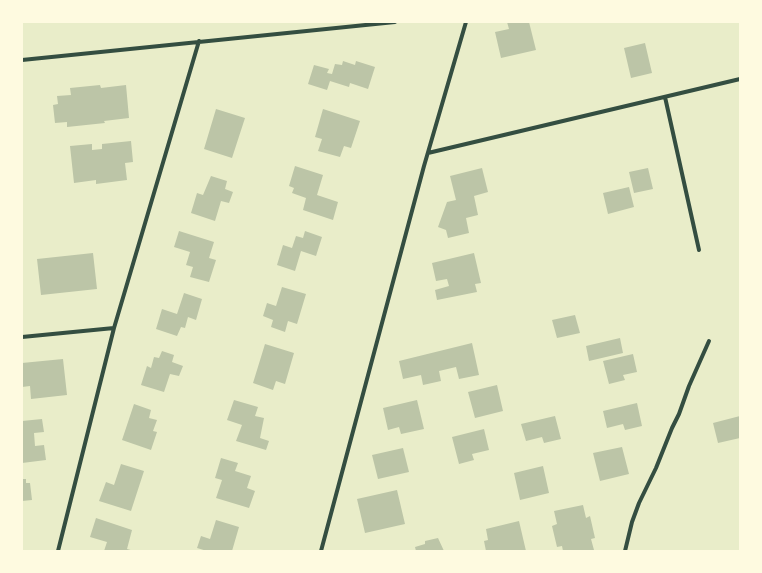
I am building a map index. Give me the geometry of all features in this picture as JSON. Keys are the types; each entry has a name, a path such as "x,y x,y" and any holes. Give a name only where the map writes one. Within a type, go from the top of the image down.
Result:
{"street":[{"path":"22,60 394,22"},
{"path":"321,551 428,153 466,22"},
{"path":"58,551 114,328 199,41"},
{"path":"428,153 740,79"},
{"path":"665,97 699,250"},
{"path":"22,337 114,328"},
{"path":"625,551 632,522 639,503 656,468 679,414 688,386 709,341"}],"building":[{"path":"507,22 529,22 536,50 501,58 495,32 509,29"},
{"path":"645,43 652,73 631,78 624,48"},
{"path":"343,61 355,65 356,61 375,67 368,89 350,83 349,87 330,81 327,90 308,84 314,65 329,69 327,73 332,74 335,64 342,65"},
{"path":"100,85 101,88 126,85 129,118 104,121 105,123 67,127 67,122 55,123 53,105 58,104 57,96 71,95 70,88"},
{"path":"216,109 245,118 232,158 204,149"},
{"path":"323,109 360,121 351,148 344,146 340,157 318,151 322,139 315,137"},
{"path":"131,141 133,162 125,163 127,180 96,184 96,180 74,183 70,146 92,144 92,150 102,149 102,144"},
{"path":"295,166 323,175 317,195 338,202 333,220 303,210 306,198 292,193 294,188 289,186"},
{"path":"482,168 488,192 474,196 478,215 466,218 469,233 448,238 446,230 438,227 447,202 456,200 450,176"},
{"path":"648,168 653,189 634,193 629,172"},
{"path":"211,176 227,181 225,189 233,192 229,203 221,201 215,221 191,213 197,193 203,195"},
{"path":"629,187 634,207 608,214 603,193"},
{"path":"179,231 214,242 209,258 216,260 209,282 190,277 193,267 186,265 190,252 174,247"},
{"path":"305,231 322,237 316,256 301,251 295,271 277,265 283,245 292,248 296,236 303,238"},
{"path":"93,253 97,289 41,295 37,259"},
{"path":"474,253 481,283 475,284 477,292 437,300 435,290 449,286 447,279 436,281 432,263"},
{"path":"282,287 306,294 297,324 288,321 285,332 271,327 273,320 263,316 267,303 276,306"},
{"path":"184,293 202,299 196,320 188,317 185,328 181,327 177,336 156,329 162,309 177,314"},
{"path":"575,315 580,333 557,338 552,320"},
{"path":"620,338 623,353 589,361 586,346"},
{"path":"472,343 479,375 459,379 456,367 439,371 441,381 423,385 421,375 403,379 399,361"},
{"path":"265,344 294,353 285,384 276,381 273,390 253,383"},
{"path":"162,351 174,355 172,362 183,366 179,376 170,374 164,392 141,385 147,366 151,368 154,357 159,358"},
{"path":"633,354 637,372 623,375 625,380 609,384 603,361"},
{"path":"63,359 67,395 31,399 30,386 22,387 22,363"},
{"path":"497,385 503,411 475,418 468,392"},
{"path":"234,400 258,407 255,416 264,418 260,438 269,441 266,450 236,441 242,425 227,420"},
{"path":"417,400 424,429 401,434 399,427 388,430 383,408"},
{"path":"637,403 642,426 625,430 623,424 607,428 603,411"},
{"path":"134,404 151,410 149,418 157,420 153,431 157,432 151,450 122,440"},
{"path":"555,416 561,439 544,443 542,437 526,441 521,424"},
{"path":"740,416 740,438 718,443 713,423"},
{"path":"42,419 44,432 34,433 35,446 44,445 46,460 22,463 22,421"},
{"path":"484,429 489,450 472,454 474,460 459,464 452,437"},
{"path":"622,447 629,474 600,481 593,453"},
{"path":"403,448 409,472 378,479 372,455"},
{"path":"221,458 238,463 235,471 251,476 247,488 255,491 249,508 216,498 222,480 215,478"},
{"path":"121,464 144,471 131,511 99,501 106,482 114,485"},
{"path":"543,466 549,493 520,500 514,473"},
{"path":"22,479 26,479 26,483 30,483 32,500 22,501"},
{"path":"397,490 405,524 365,533 357,499"},
{"path":"583,505 586,518 590,516 595,538 591,539 594,550 563,551 562,546 557,547 552,526 557,524 554,511"},
{"path":"96,518 132,530 127,549 134,551 104,551 107,542 90,537"},
{"path":"216,520 239,527 232,551 207,551 197,548 201,536 210,539"},
{"path":"519,521 526,551 486,551 484,541 488,540 486,529"},
{"path":"438,538 444,551 416,551 415,547 425,544 425,541"}]}
